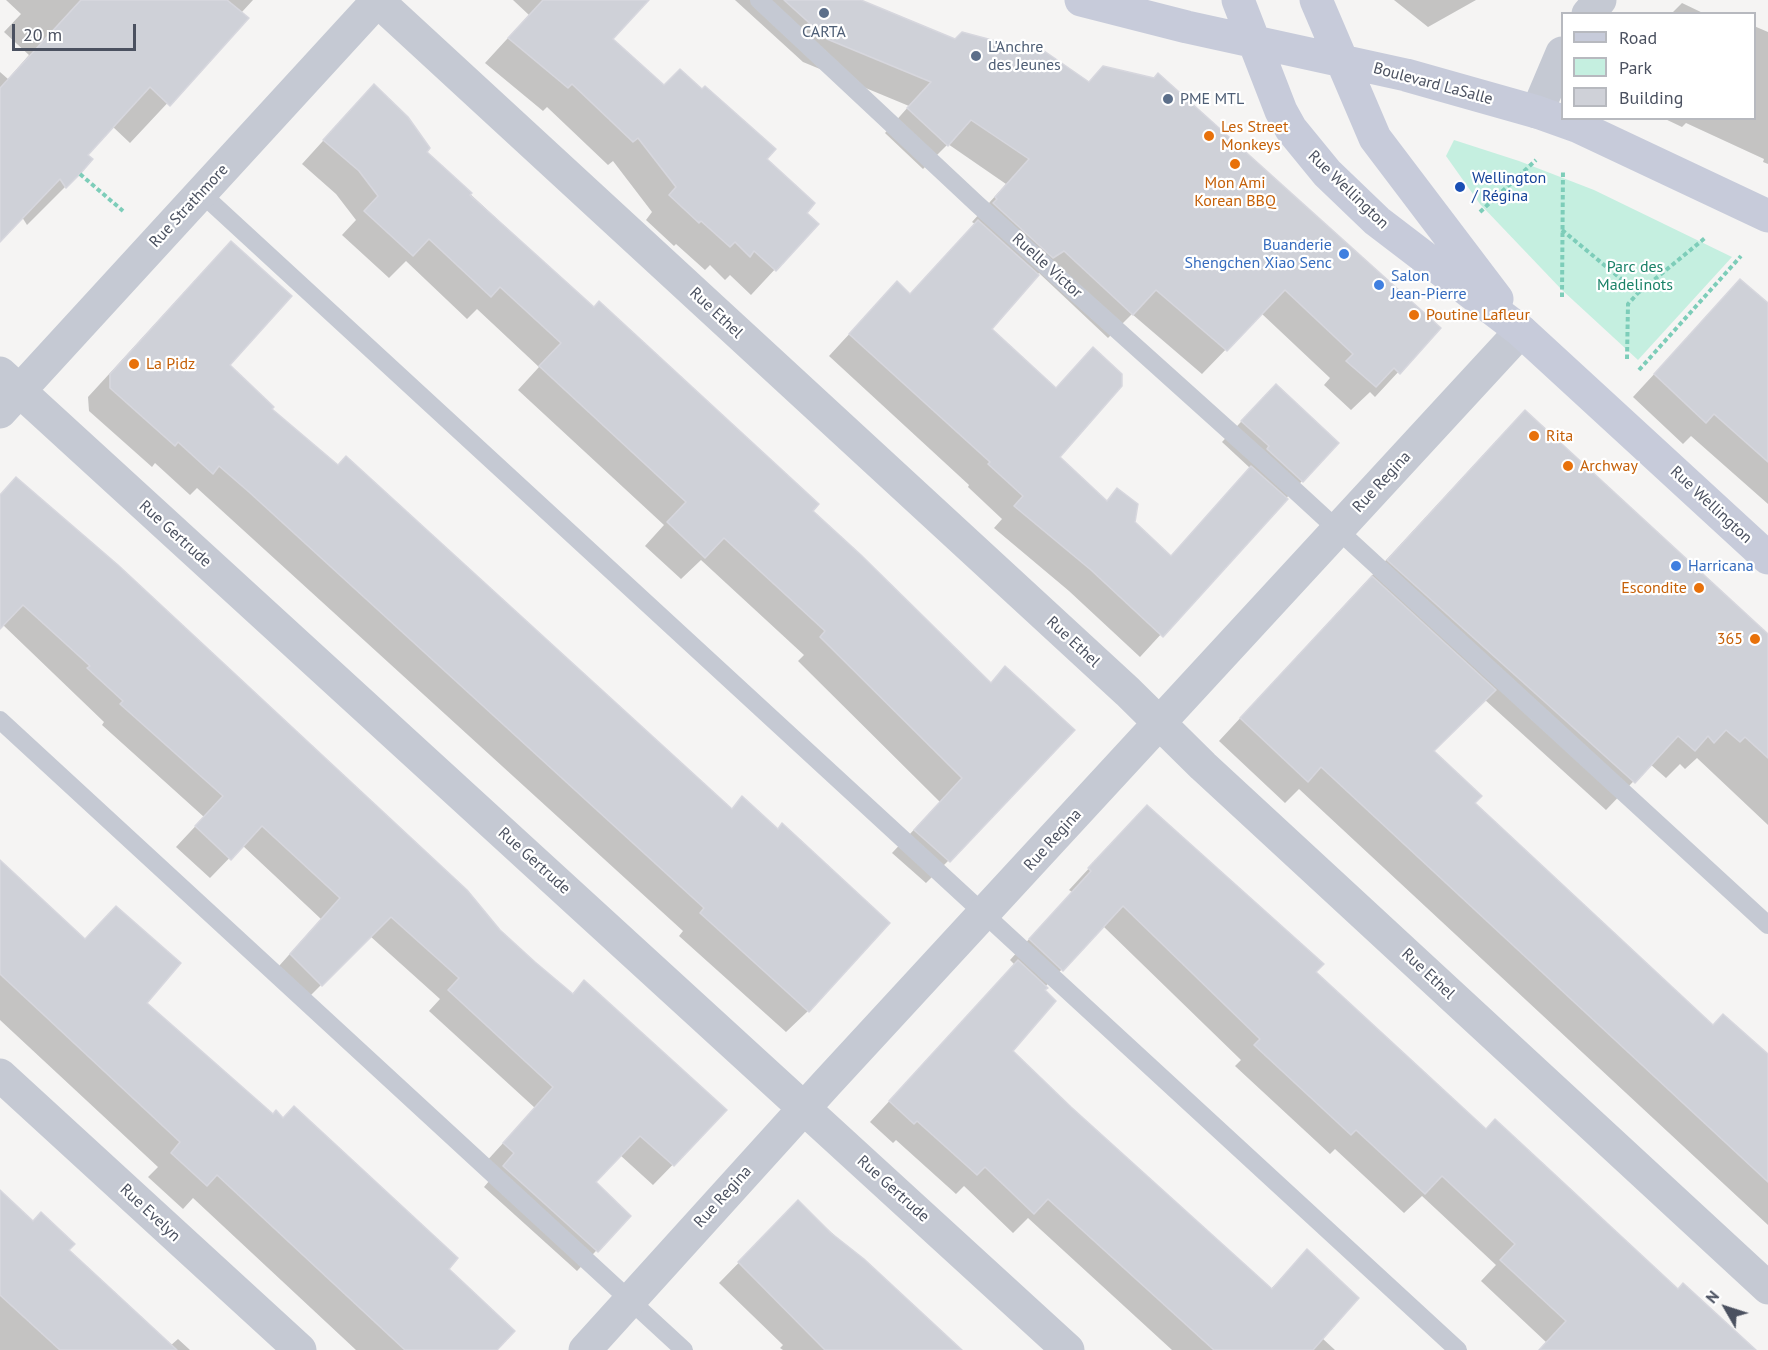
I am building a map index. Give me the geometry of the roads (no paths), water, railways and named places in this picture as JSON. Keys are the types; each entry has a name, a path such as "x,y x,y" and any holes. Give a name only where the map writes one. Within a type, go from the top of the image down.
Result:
{"main road":[{"name":"Boulevard LaSalle","path":"1081,0 1187,27 1253,40 1447,86 1537,112 1579,127 1768,216"},
{"name":"Rue Wellington","path":"1238,0 1266,77 1291,129 1327,174 1377,221 1521,331 1768,558"},
{"name":"Rue Wellington","path":"1316,0 1375,138 1521,331"}],"street":[{"name":"Rue Strathmore","path":"6,392 201,193 377,0"},
{"name":"Rue Ethel","path":"377,0 1768,1288"},
{"path":"1590,12 1600,0"},
{"path":"1537,112 1561,58"},
{"name":"Rue Regina","path":"585,1350 1521,331"},
{"name":"Rue Gertrude","path":"6,392 805,1109 1068,1350"},
{"name":"Rue Evelyn","path":"0,1075 300,1350"}],"lane":[{"name":"Ruelle Victor","path":"759,0 977,204 1768,925"},
{"path":"201,193 1458,1350"},
{"path":"0,720 684,1350"}],"place":[{"name":"CARTA","path":"824,13"},
{"name":"L'Anchre des Jeunes","path":"976,56"},
{"name":"PME MTL","path":"1168,99"},
{"name":"Les Street Monkeys","path":"1209,136"},
{"name":"Mon Ami Korean BBQ","path":"1235,164"},
{"name":"Wellington / Régina","path":"1460,187"},
{"name":"Buanderie Shengchen Xiao Senc","path":"1344,254"},
{"name":"Salon Jean-Pierre","path":"1379,285"},
{"name":"Poutine Lafleur","path":"1414,315"},
{"name":"La Pidz","path":"134,364"},
{"name":"Rita","path":"1534,436"},
{"name":"Archway","path":"1568,466"},
{"name":"Harricana","path":"1676,566"},
{"name":"Escondite","path":"1699,588"},
{"name":"365","path":"1755,639"}],"park label":[{"name":"Parc des Madelinots","path":"1635,276"}]}
